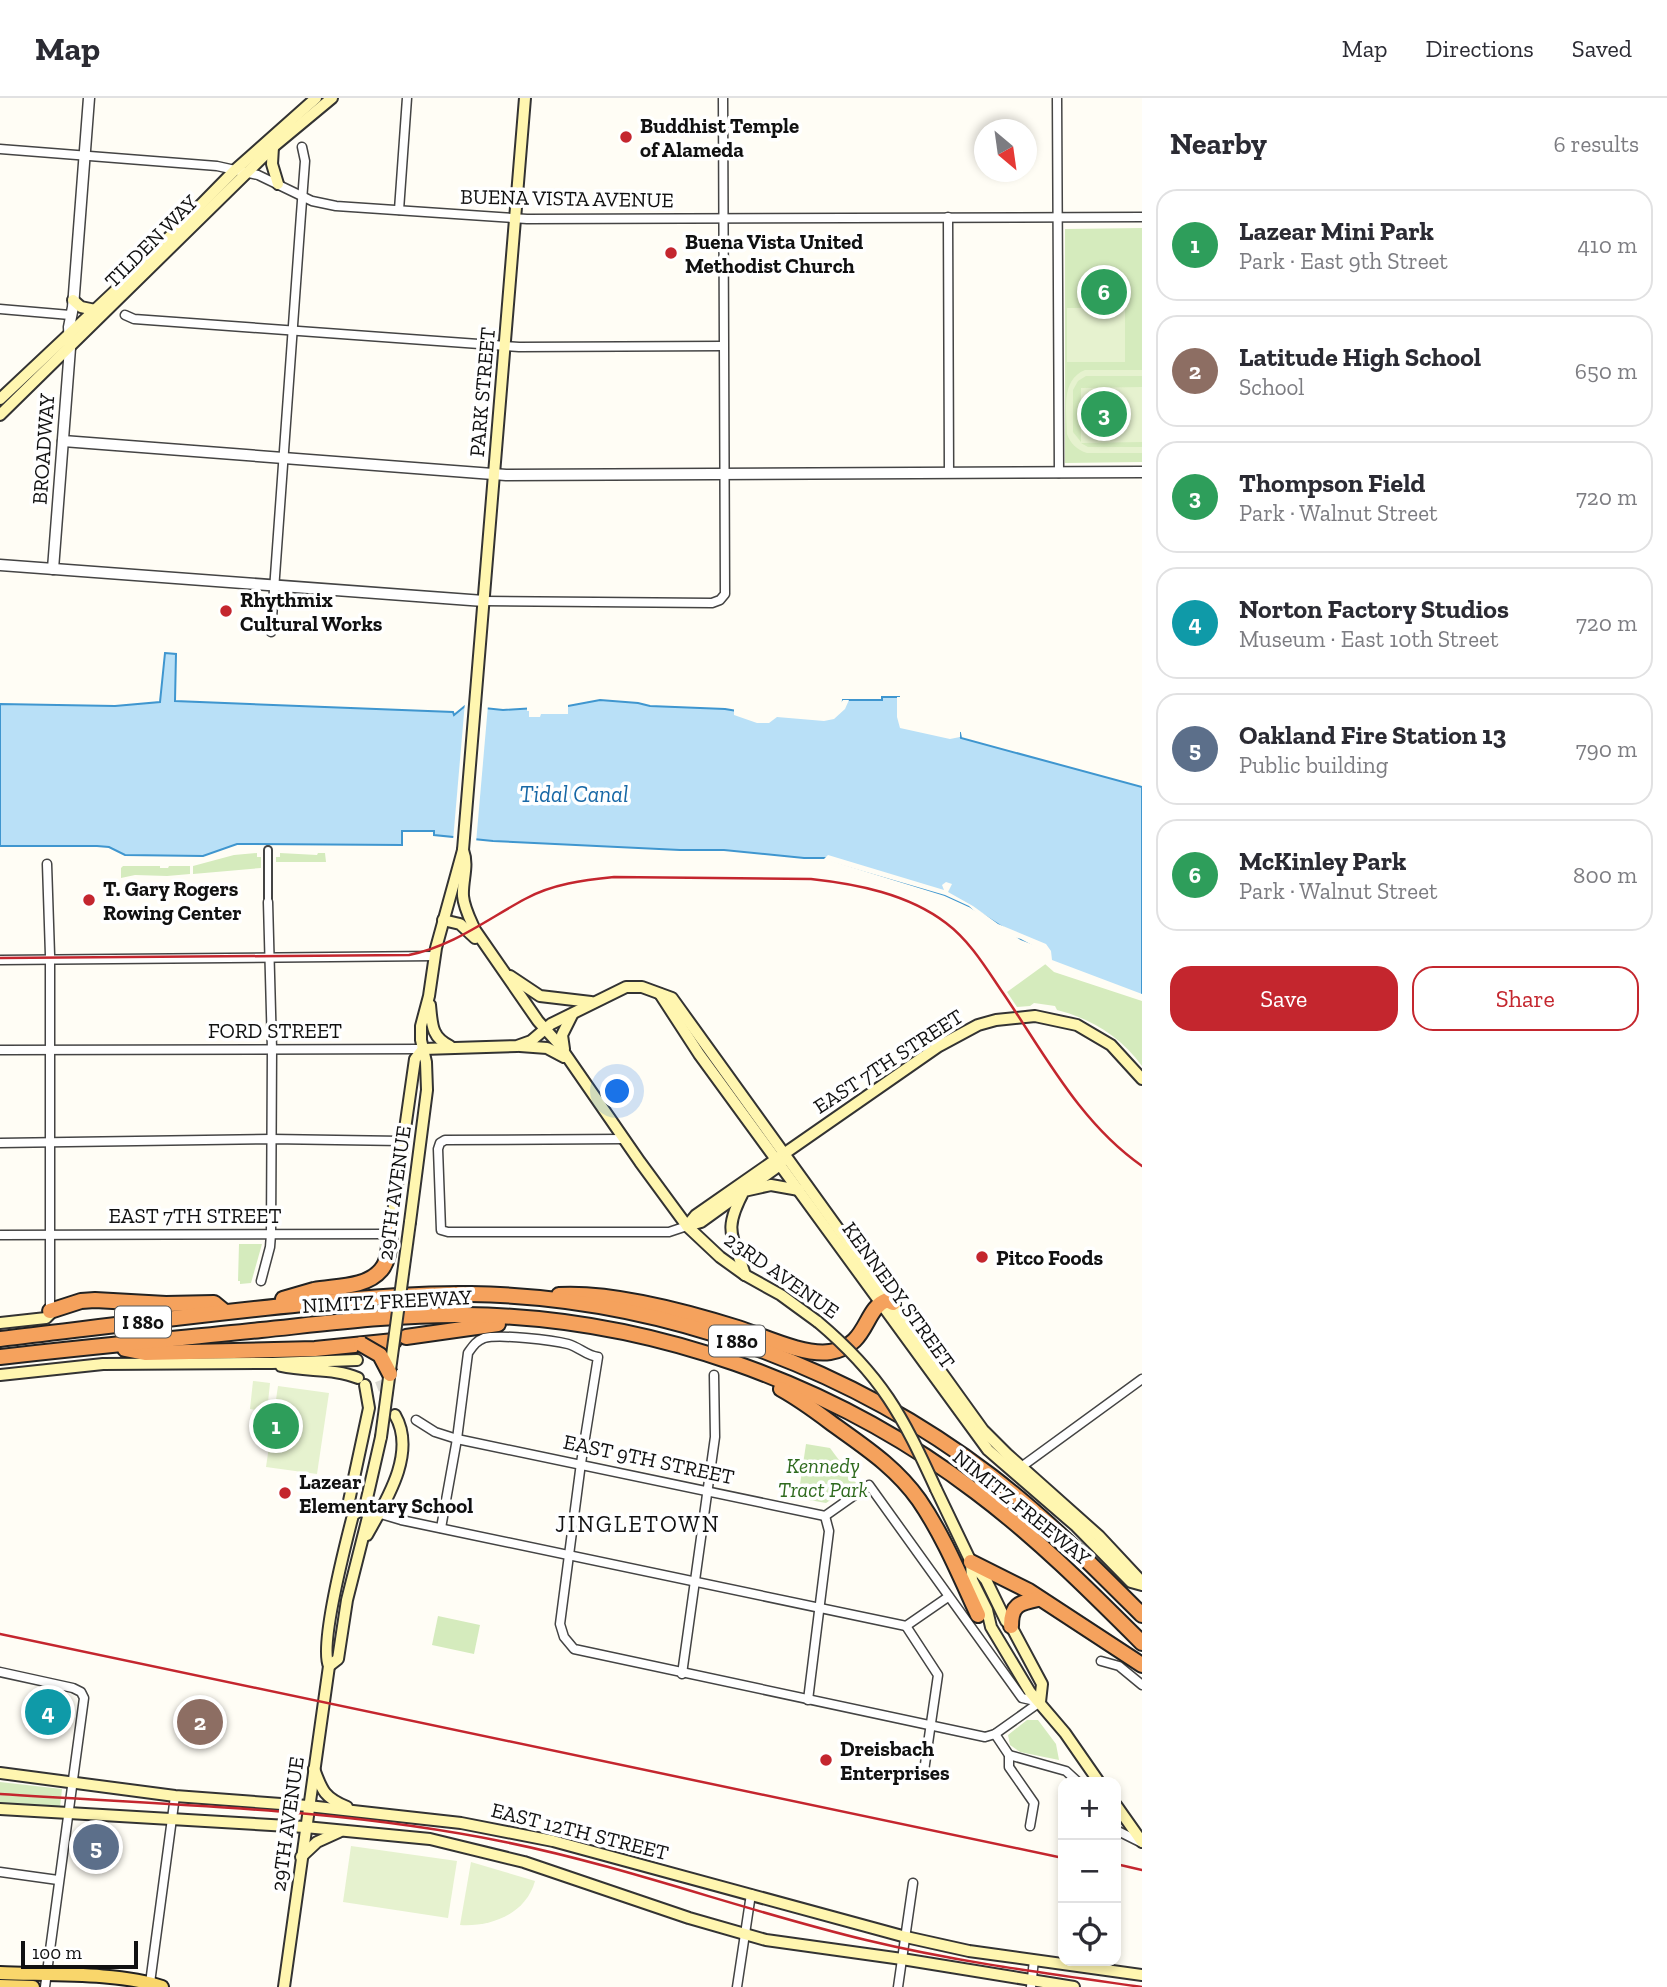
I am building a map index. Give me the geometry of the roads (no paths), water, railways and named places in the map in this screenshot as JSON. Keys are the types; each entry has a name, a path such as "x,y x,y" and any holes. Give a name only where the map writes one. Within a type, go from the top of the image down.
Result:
{"highway":[{"path":"248,1310 314,1291 352,1285 374,1276 382,1269 387,1257 390,1234"},
{"path":"519,1297 585,1293 696,1315 816,1352 841,1349 854,1341 887,1303"},
{"name":"NIMITZ FREEWAY","path":"0,1339 225,1312 417,1295 472,1294 519,1297 619,1310 702,1330 779,1357 867,1397 933,1435 991,1476 1066,1541 1142,1615"},
{"path":"50,1311 81,1301 95,1300 214,1303 225,1312"},
{"name":"NIMITZ FREEWAY","path":"0,1357 417,1316 467,1315 541,1321 657,1340 782,1381 888,1433 950,1473 1028,1535 1081,1582 1142,1643"},
{"path":"359,1354 400,1339 448,1329 541,1321"},
{"path":"110,1345 145,1353 315,1349 380,1355 390,1374"},
{"path":"727,1361 811,1407 880,1457 900,1477 918,1498 934,1525 978,1615"},
{"path":"971,1562 1029,1591 1142,1665"},
{"path":"1011,1626 1011,1615 1016,1606 1038,1599"}],"main road":[{"name":"TILDEN WAY","path":"0,399 95,310 235,170 316,98"},
{"name":"TILDEN WAY","path":"0,415 273,147 332,98"},
{"name":"PARK STREET","path":"463,850 525,98"},
{"path":"273,147 271,164 278,184"},
{"path":"72,307 95,310"},
{"name":"29TH AVENUE","path":"329,1667 338,1658 345,1614 368,1517 365,1507 382,1437 390,1374 400,1339 410,1222 427,1090 421,1026 443,920 463,850"},
{"name":"23RD AVENUE","path":"463,850 467,860 463,893 465,906 485,947 687,1226 720,1257 781,1295 834,1335 878,1382 904,1422 971,1562 986,1580 1042,1684 1040,1702"},
{"path":"443,920 460,924 485,947"},
{"name":"KENNEDY STREET","path":"503,971 540,996 591,1002"},
{"name":"KENNEDY STREET","path":"545,1028 591,1002 626,987 642,987 660,995 699,1054 887,1303 988,1450 1074,1512 1121,1558 1142,1584"},
{"path":"429,996 434,1034 438,1040 453,1047"},
{"path":"566,1059 562,1035 574,1013"},
{"name":"EAST 7TH STREET","path":"687,1226 696,1215 780,1159 856,1102 939,1046 978,1026 1019,1016 1058,1019 1095,1034 1123,1056 1142,1079"},
{"path":"517,1046 531,1041 545,1028"},
{"name":"FORD STREET","path":"423,1049 517,1046 547,1048 566,1059"},
{"name":"29TH AVENUE","path":"390,1234 415,1059 423,1049"},
{"name":"KENNEDY STREET","path":"780,1159 799,1190 887,1303"},
{"name":"EAST 7TH STREET","path":"687,1226 701,1222 744,1191 780,1159"},
{"path":"745,1275 731,1237 730,1225 733,1212 744,1191 771,1185 799,1190"},
{"path":"0,1322 46,1318 50,1311"},
{"path":"0,1375 103,1364 272,1363 359,1354"},
{"name":"29TH AVENUE","path":"284,1987 329,1667 326,1659 332,1612 353,1515 348,1502 369,1408 356,1372 359,1354"},
{"path":"272,1363 295,1369 340,1371 377,1387"},
{"path":"359,1549 379,1514 402,1457 404,1435 396,1415"},
{"name":"KENNEDY STREET","path":"1017,1470 1076,1525 1131,1582 1142,1584"},
{"path":"353,1515 365,1507"},
{"path":"1121,1558 1142,1570"},
{"name":"23RD AVENUE","path":"971,1562 972,1580 987,1610 991,1627 1030,1692 1095,1777"},
{"path":"978,1615 991,1627"},
{"path":"314,1769 326,1795 332,1801 356,1811"},
{"name":"EAST 12TH STREET","path":"0,1773 175,1796 308,1806 461,1823 553,1841 906,1937 970,1951 1142,1975"},
{"name":"EAST 12TH STREET","path":"0,1809 305,1827 430,1839 524,1862 744,1934 804,1947 902,1959 1031,1984 1074,1987"},
{"path":"1121,1812 1142,1843"},
{"path":"301,1857 317,1842 343,1830"},
{"path":"0,1973 46,1981 156,1985"},
{"path":"0,1986 33,1987"}],"street":[{"name":"BROADWAY","path":"53,569 70,348 69,327 89,98"},
{"path":"399,210 407,98"},
{"path":"0,565 484,601 712,603 723,598 726,588 723,98"},
{"path":"1057,98 1059,473"},
{"path":"271,632 302,197 302,147"},
{"name":"BUENA VISTA AVENUE","path":"0,149 217,166 278,184 312,201 515,219 1142,216"},
{"path":"948,217 950,473"},
{"path":"0,309 72,307"},
{"path":"125,316 134,319 506,346 723,346"},
{"path":"63,441 494,474 1142,472"},
{"path":"261,1281 271,1234 272,1049 268,850"},
{"path":"47,861 50,958 50,1311"},
{"path":"0,958 404,953 413,956 435,956"},
{"name":"FORD STREET","path":"0,1050 423,1049"},
{"path":"0,1143 271,1139 402,1141"},
{"name":"EAST 7TH STREET","path":"624,1139 445,1140 440,1143 438,1149 441,1230 669,1232 687,1226"},
{"name":"EAST 7TH STREET","path":"0,1235 390,1234"},
{"path":"440,1528 457,1439 468,1353 475,1343 486,1338 570,1344 590,1356 598,1357 581,1463 561,1624 566,1642 579,1652 985,1737 995,1734 1040,1702"},
{"path":"682,1674 715,1437 714,1375"},
{"path":"1017,1470 1142,1379"},
{"name":"EAST 9TH STREET","path":"416,1420 435,1432 457,1439 825,1516"},
{"name":"23RD AVENUE","path":"825,1516 869,1485 1022,1698 1040,1702"},
{"path":"365,1507 379,1514 440,1528 906,1626 938,1675 924,1771"},
{"path":"808,1700 829,1531 825,1516"},
{"path":"906,1626 948,1597"},
{"path":"1101,1661 1119,1666 1142,1685"},
{"path":"0,1672 73,1688 81,1692 84,1698 46,1981"},
{"path":"995,1734 1009,1755 1009,1767 1034,1803 1030,1826"},
{"path":"1009,1755 1066,1771 1073,1777"},
{"path":"156,1985 175,1796"},
{"path":"1121,1832 1142,1843"},
{"path":"0,1872 58,1880"},
{"path":"898,1987 913,1883"},
{"path":"737,1987 751,1894"},
{"path":"1031,1984 1034,1960"}],"water":[{"name":"Tidal Canal","path":"165,653 176,654 175,701 453,712 454,715 465,706 503,710 568,706 600,700 737,711 842,708 843,700 899,697 901,724 960,733 961,738 1142,787 1142,998 1056,970 1042,947 1021,939 969,906 945,895 825,858 724,850 493,841 434,835 434,831 402,831 402,845 237,844 203,856 125,855 109,847 97,846 0,846 0,704 115,706 160,702"}],"tunnel":[{"path":"377,1387 387,1383 392,1375"}],"railway":[{"path":"0,958 409,955 455,939 535,894 580,881 614,877 811,879 846,884 899,898 931,913 955,930 984,965 1082,1108 1120,1149 1142,1166"},
{"path":"0,1634 1058,1857"},
{"path":"0,1794 254,1809 443,1831 551,1852 900,1948 1004,1967 1142,1987"},
{"path":"1121,1865 1142,1870"}],"place":[{"name":"Buddhist Temple of Alameda","path":"626,137"},
{"name":"Buena Vista United Methodist Church","path":"671,253"},
{"name":"McKinley Park","path":"1104,292"},
{"name":"Thompson Field","path":"1104,414"},
{"name":"Rhythmix Cultural Works","path":"226,611"},
{"name":"T. Gary Rogers Rowing Center","path":"89,900"},
{"name":"Pitco Foods","path":"982,1257"},
{"name":"Lazear Mini Park","path":"276,1426"},
{"name":"Lazear Elementary School","path":"285,1493"},
{"name":"Norton Factory Studios","path":"48,1712"},
{"name":"Latitude High School","path":"200,1722"},
{"name":"Dreisbach Enterprises","path":"826,1760"},
{"name":"Oakland Fire Station 13","path":"96,1847"}],"district":[{"name":"JINGLETOWN","path":"638,1524"}],"park label":[{"name":"Kennedy Tract Park","path":"823,1477"}]}
